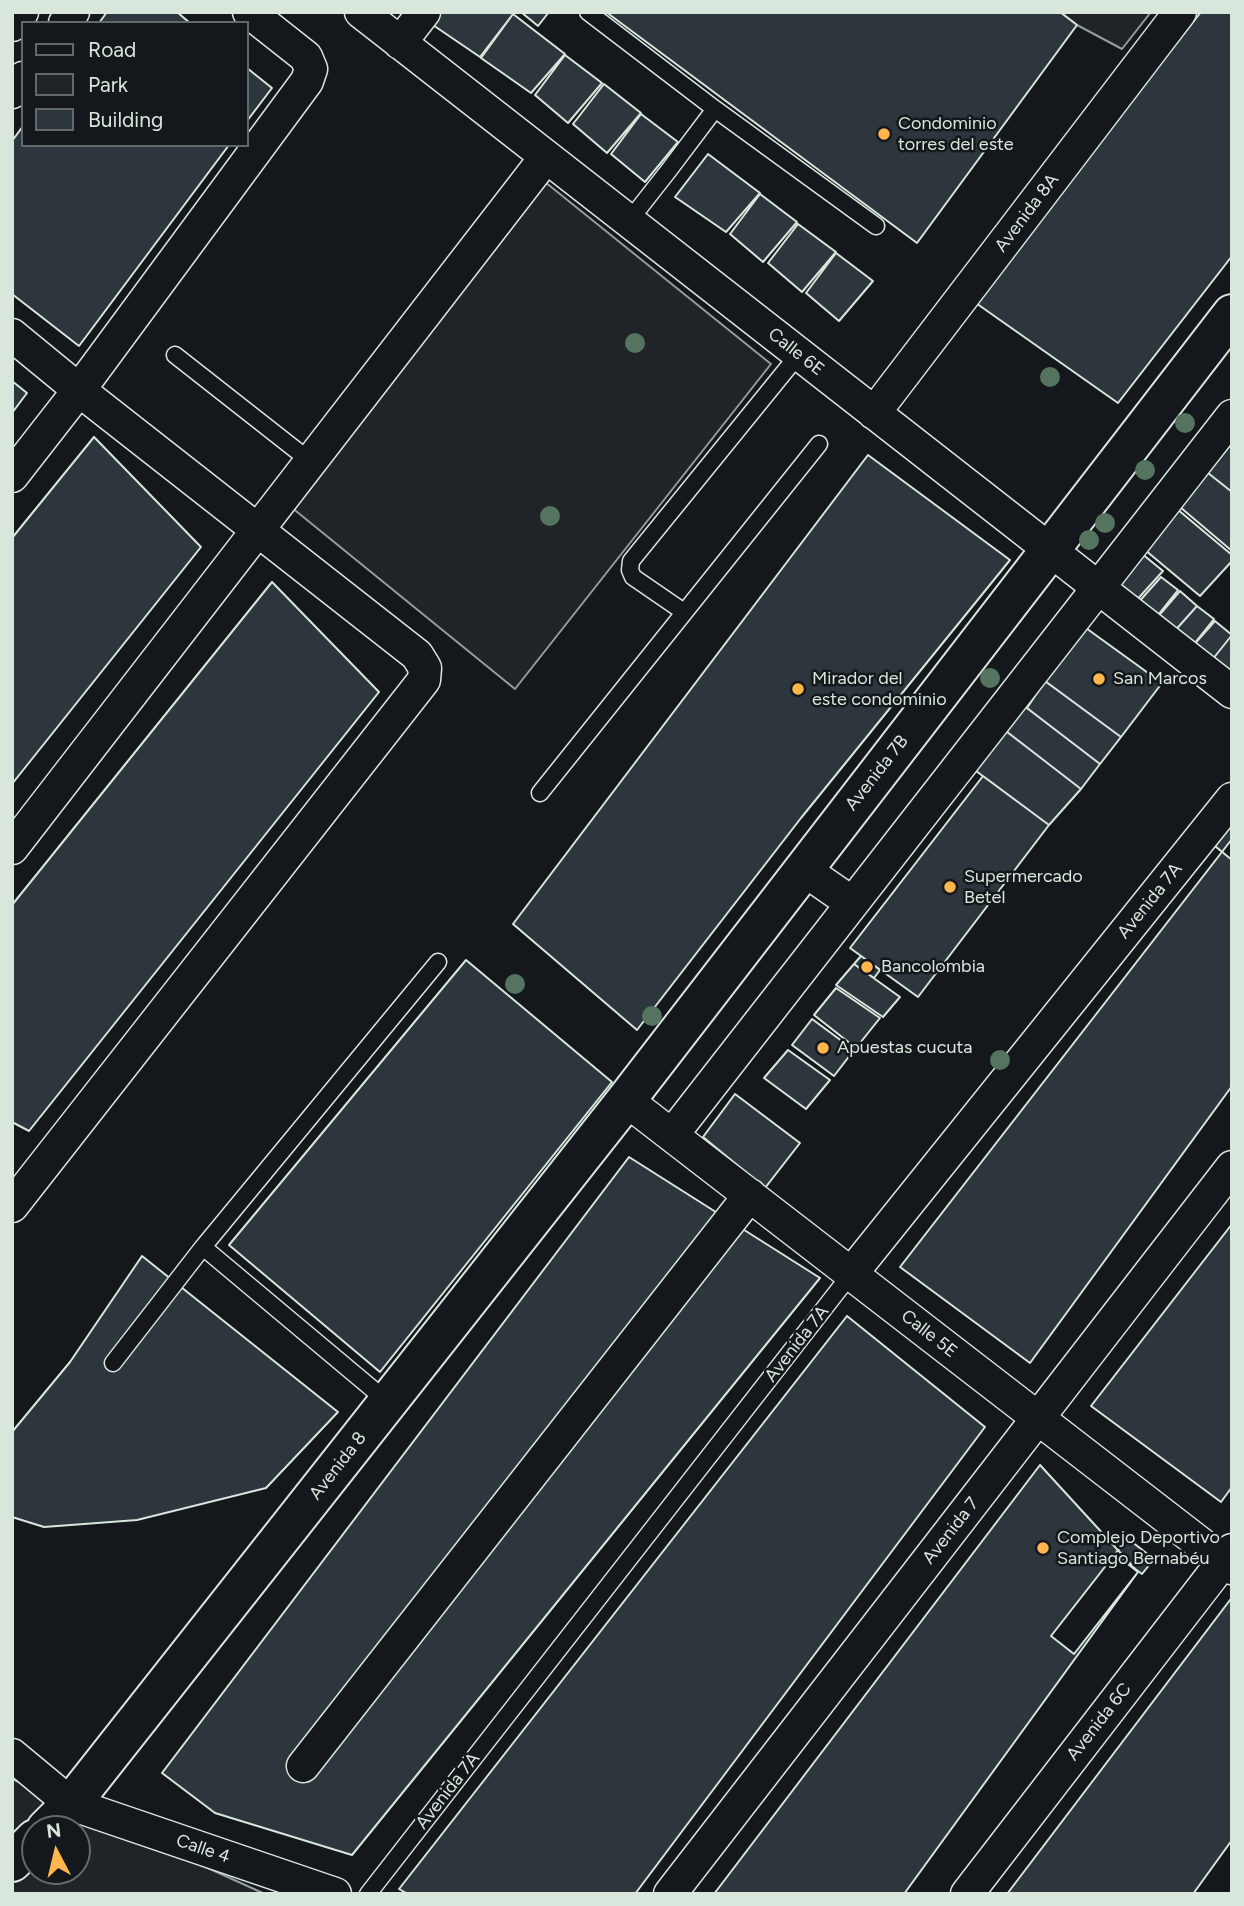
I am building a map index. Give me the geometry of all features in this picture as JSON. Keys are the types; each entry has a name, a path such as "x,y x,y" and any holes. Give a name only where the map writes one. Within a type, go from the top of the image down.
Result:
{"street":[{"path":"12,25 22,12"},
{"path":"12,476 79,390 307,81 311,69 306,57 249,12"},
{"name":"Calle 6E","path":"361,12 1232,692"},
{"path":"400,43 424,12"},
{"name":"Avenida 8A","path":"874,413 1180,12"},
{"path":"12,848 546,157"},
{"name":"Avenida 7B","path":"626,1100 1232,314"},
{"path":"12,335 417,655 425,668 424,680 12,1206"},
{"path":"672,1135 1232,416"},
{"name":"Avenida 7A","path":"851,1274 1232,799"},
{"path":"803,869 852,903"},
{"name":"Calle 5E","path":"626,1100 1038,1418 1229,1560"},
{"name":"Avenida 8","path":"59,1815 626,1100"},
{"name":"Avenida 7","path":"670,1894 1232,1167"},
{"path":"303,1766 750,1195"},
{"name":"Avenida 6C","path":"967,1894 1229,1560"},
{"path":"12,1755 57,1815"},
{"name":"Calle 4","path":"91,1825 335,1894"}],"lane":[{"path":"588,12 715,109 876,226"},
{"path":"629,221 715,109"},
{"path":"684,612 633,577 630,570 631,561 799,354"},
{"path":"175,355 310,461"},
{"path":"540,793 818,443"},
{"path":"113,1363 204,1247 438,962"},
{"path":"204,1247 388,1402"},
{"name":"Avenida 7A","path":"368,1894 851,1274"}],"green space":[{"path":"1060,12 1151,12 1122,49 1077,25"},
{"path":"545,182 771,364 515,689 291,507"},
{"path":"12,1779 265,1894 12,1894"}],"building":[{"path":"107,12 177,12 188,21 100,21"},
{"path":"437,12 513,14 480,57 430,23"},
{"path":"521,12 549,12 538,26"},
{"name":"Condominio torres del este","path":"606,12 1060,12 1077,25 917,243"},
{"path":"1201,12 1232,12 1232,256 1118,403 973,301"},
{"path":"513,14 565,54 531,93 481,58"},
{"path":"565,55 602,83 568,123 535,95"},
{"path":"248,69 272,88 248,120"},
{"path":"604,84 641,113 607,153 573,124"},
{"path":"641,114 678,142 645,182 611,154"},
{"path":"21,129 21,147 228,147 79,346 12,294 12,141"},
{"path":"708,154 760,193 726,232 675,197"},
{"path":"760,194 797,222 763,262 730,234"},
{"path":"798,224 836,252 802,292 768,263"},
{"path":"836,253 873,281 839,321 806,293"},
{"path":"12,381 27,393 12,413"},
{"path":"94,437 201,547 12,784 12,538"},
{"path":"1232,443 1232,492 1208,473"},
{"name":"Mirador del este condominio","path":"868,455 1010,560 801,818 637,1030 513,924"},
{"path":"1208,473 1232,492 1232,551 1180,507"},
{"path":"1177,509 1232,555 1232,561 1200,596 1145,550"},
{"path":"1141,553 1163,571 1134,603 1113,587"},
{"path":"1161,577 1178,590 1154,620 1136,605"},
{"path":"272,582 379,692 29,1131 12,1122 12,905"},
{"path":"1180,591 1197,606 1172,634 1155,620"},
{"path":"1197,606 1214,619 1190,649 1172,634"},
{"path":"1215,621 1232,635 1208,665 1190,649"},
{"name":"San Marcos","path":"1079,623 1162,683 1121,737 1038,676"},
{"path":"1232,635 1232,683 1208,665"},
{"path":"1045,681 1121,737 1100,764 1027,708"},
{"path":"1019,702 1100,764 1081,789 998,725"},
{"path":"1002,728 1081,789 1049,825 972,768"},
{"name":"Supermercado Betel","path":"983,776 1049,825 918,997 850,948"},
{"path":"1232,813 1232,860 1210,842"},
{"path":"1232,839 1232,1086 1030,1363 900,1267"},
{"name":"Bancolombia","path":"861,956 880,970 874,978 854,964"},
{"path":"466,960 612,1082 380,1372 229,1245"},
{"path":"854,964 900,997 883,1017 836,985"},
{"path":"836,988 880,1018 856,1048 814,1015"},
{"name":"Apuestas cucuta","path":"812,1019 854,1050 834,1076 792,1045"},
{"path":"788,1050 830,1080 806,1109 764,1078"},
{"path":"735,1094 800,1143 765,1188 703,1137"},
{"path":"629,1157 820,1278 352,1855 215,1813 162,1773"},
{"path":"1232,1224 1232,1487 1221,1502 1091,1406"},
{"path":"142,1256 338,1412 266,1488 137,1520 44,1527 12,1517 12,1432 70,1362"},
{"path":"847,1316 985,1427 635,1894 408,1894 399,1889"},
{"path":"1040,1465 1138,1572 904,1894 714,1894"},
{"path":"1127,1538 1154,1559 1142,1574 1115,1554"},
{"path":"1115,1554 1138,1572 1074,1654 1051,1636"},
{"path":"1230,1600 1232,1840 1193,1894 1007,1894"}],"place":[{"name":"Condominio torres del este","path":"884,134"},
{"name":"San Marcos","path":"1099,679"},
{"name":"Mirador del este condominio","path":"798,689"},
{"name":"Supermercado Betel","path":"950,887"},
{"name":"Bancolombia","path":"867,967"},
{"name":"Apuestas cucuta","path":"823,1048"},
{"name":"Complejo Deportivo Santiago Bernabéu","path":"1043,1548"}]}
